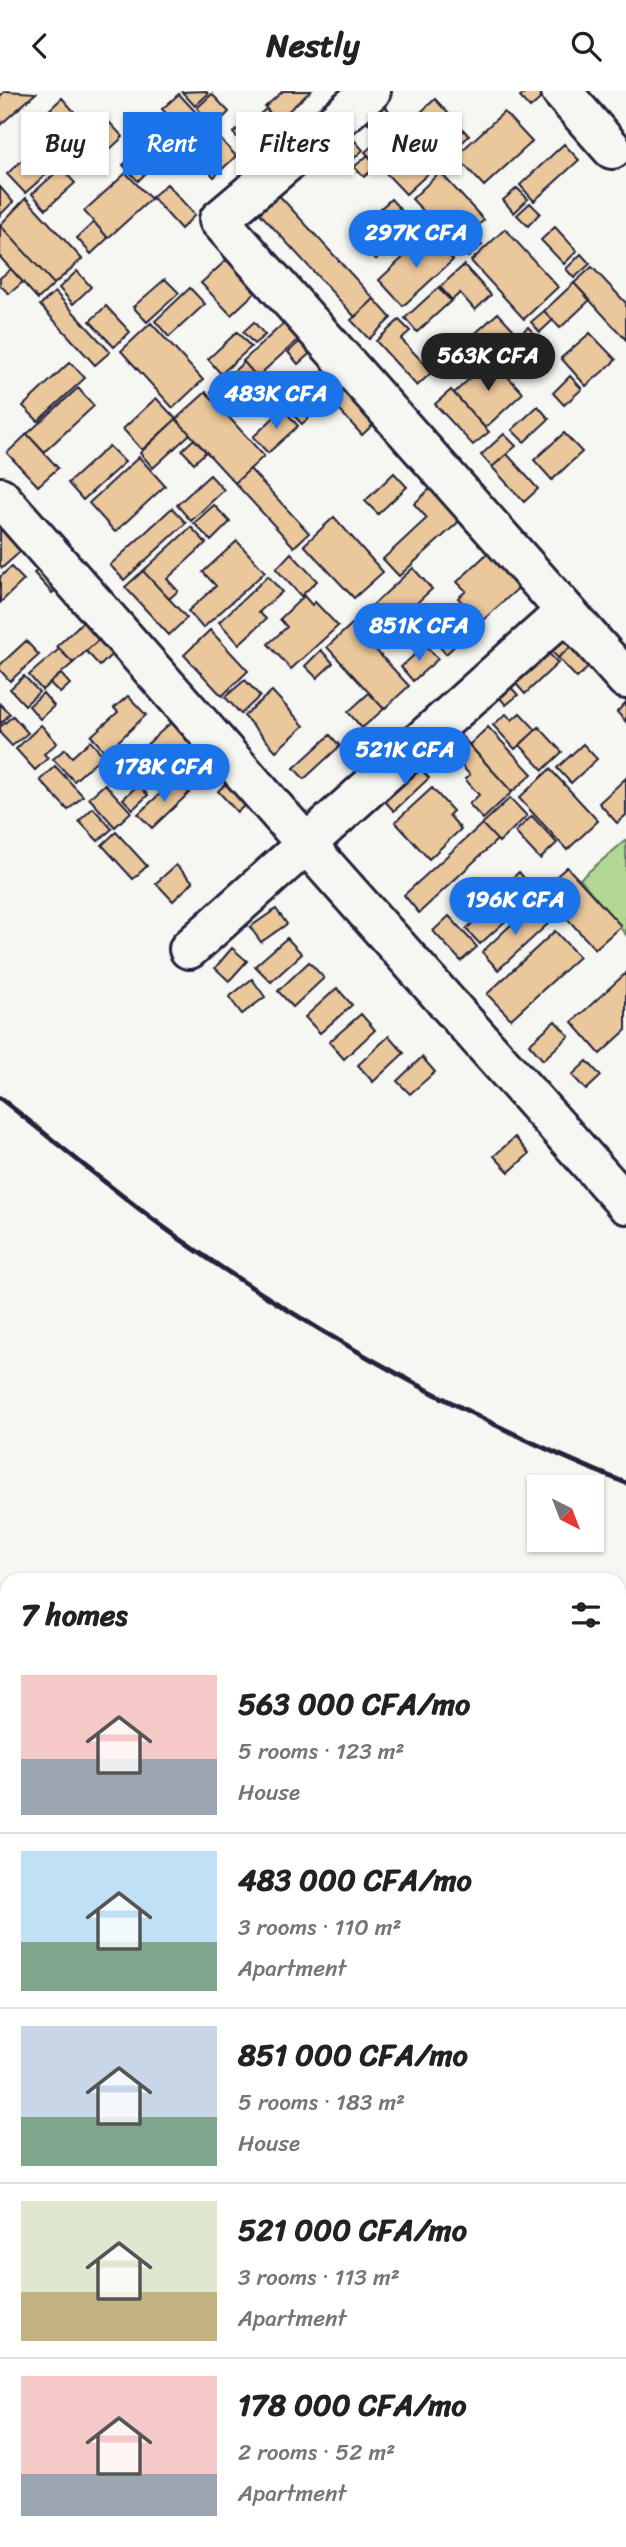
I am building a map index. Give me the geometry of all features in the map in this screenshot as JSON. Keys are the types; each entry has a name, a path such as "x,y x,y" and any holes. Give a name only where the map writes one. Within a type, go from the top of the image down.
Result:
{"street":[{"path":"561,91 612,149"},
{"path":"364,93 219,220 626,679"},
{"path":"0,497 626,1204"},
{"path":"190,949 565,612"}],"green space":[{"path":"626,840 626,935 580,879"}],"building":[{"path":"5,91 36,93 0,125 0,96"},
{"path":"206,91 208,94 195,106 182,92"},
{"path":"283,91 311,91 287,112 269,112 265,107"},
{"path":"527,91 547,93 530,108 520,97"},
{"path":"179,94 196,112 165,112 162,109"},
{"path":"212,94 229,112 222,119 222,112 201,112 197,108"},
{"path":"62,98 74,112 47,112"},
{"path":"378,99 390,112 368,112 368,123 361,115"},
{"path":"435,99 447,112 421,112"},
{"path":"504,112 532,142 484,186 462,162 462,150"},
{"path":"109,124 123,137 109,150"},
{"path":"462,128 469,136 462,142"},
{"path":"354,140 363,150 354,158"},
{"path":"222,141 236,156 222,169"},
{"path":"564,144 579,160 534,201 520,185"},
{"path":"368,155 368,174 364,177 354,167"},
{"path":"21,161 21,175 45,175 25,193 7,174"},
{"path":"53,175 68,175 75,183 46,209 32,194"},
{"path":"124,175 128,175 151,199 108,238 84,211"},
{"path":"132,175 144,175 138,181"},
{"path":"388,175 427,175 406,194"},
{"path":"437,175 443,175 484,220 456,246 412,199"},
{"path":"167,184 195,215 181,229 152,197"},
{"path":"0,187 13,202 0,215"},
{"path":"517,188 528,199 514,213 503,200"},
{"path":"276,192 374,299 355,317 256,209"},
{"path":"26,198 82,259 54,284 0,225"},
{"path":"391,199 420,231 406,244 399,238 376,259 353,234"},
{"path":"530,203 540,213 528,226 517,215"},
{"path":"94,222 108,238 91,254 77,238"},
{"path":"0,225 54,284 38,299 0,257"},
{"path":"555,227 577,251 564,264 541,240"},
{"path":"505,229 558,287 524,319 471,261"},
{"path":"429,233 453,260 403,306 379,280"},
{"path":"474,237 482,245 468,257 461,249"},
{"path":"581,254 590,264 574,278 566,269"},
{"path":"231,256 260,288 231,315 201,283"},
{"path":"464,265 491,295 475,310 460,293 452,300 440,287"},
{"path":"592,267 626,303 626,340 574,283"},
{"path":"11,269 23,282 9,294 0,285 0,278"},
{"path":"77,271 91,287 73,304 59,288"},
{"path":"165,279 179,293 147,322 133,307"},
{"path":"574,283 590,300 560,328 544,311"},
{"path":"190,288 205,304 169,337 155,321"},
{"path":"438,288 451,301 417,332 405,318"},
{"path":"55,292 110,352 95,365 40,305"},
{"path":"374,299 391,318 369,339 351,320"},
{"path":"106,306 130,332 114,347 90,321"},
{"path":"544,311 553,320 540,332 531,322"},
{"path":"498,313 513,329 463,375 448,358"},
{"path":"399,320 410,331 401,339 432,372 417,386 376,341"},
{"path":"254,322 265,335 254,344 243,332"},
{"path":"285,322 300,338 257,377 243,361"},
{"path":"151,323 203,380 173,408 121,351"},
{"path":"528,327 541,341 531,351 518,336"},
{"path":"237,332 251,347 221,374 208,359"},
{"path":"590,333 616,360 586,386 561,358"},
{"path":"306,336 316,348 298,364 288,352"},
{"path":"514,337 528,353 513,367 498,351"},
{"path":"491,359 523,393 485,428 454,393"},
{"path":"70,362 85,378 38,421 23,406"},
{"path":"244,362 257,377 225,406 211,392"},
{"path":"570,376 582,389 564,405 553,393"},
{"path":"317,378 333,396 302,424 286,407"},
{"path":"78,388 94,406 44,452 27,434"},
{"path":"346,389 376,422 362,435 332,402"},
{"path":"451,390 489,432 473,445 435,404"},
{"path":"206,392 264,456 235,483 176,419"},
{"path":"156,398 176,419 142,450 123,429"},
{"path":"538,406 549,419 524,442 512,430"},
{"path":"283,409 298,426 268,453 253,437"},
{"path":"176,419 190,434 153,468 140,453"},
{"path":"564,433 582,452 552,480 534,460"},
{"path":"27,434 58,468 38,486 7,453"},
{"path":"504,434 516,446 492,467 481,455"},
{"path":"194,439 206,452 194,463 182,450"},
{"path":"109,446 125,462 83,500 68,483"},
{"path":"507,454 538,489 524,502 492,467"},
{"path":"139,457 165,486 115,532 89,503"},
{"path":"250,469 309,533 294,547 235,483"},
{"path":"394,473 407,487 378,514 365,501"},
{"path":"210,475 224,490 191,521 177,505"},
{"path":"435,484 465,516 399,576 383,559 427,518 414,504"},
{"path":"214,505 230,522 211,541 194,523"},
{"path":"172,508 186,523 124,580 110,565"},
{"path":"334,517 383,572 354,598 304,545"},
{"path":"0,518 29,544 2,568 0,565"},
{"path":"191,527 206,543 167,579 178,591 169,599 143,571"},
{"path":"237,541 265,572 203,628 188,611 216,586 203,572"},
{"path":"492,549 524,583 481,622 458,598 466,591 457,582"},
{"path":"291,553 317,581 301,596 276,569"},
{"path":"46,563 64,582 52,593 34,573"},
{"path":"11,567 24,580 0,603 0,577"},
{"path":"413,568 432,589 380,637 361,616"},
{"path":"143,571 187,618 169,635 125,587"},
{"path":"268,576 282,592 259,612 266,619 239,644 219,622"},
{"path":"304,596 312,605 315,602 338,626 291,669 268,644 287,627 280,619"},
{"path":"462,612 475,627 446,654 433,639"},
{"path":"87,618 103,636 73,663 57,646"},
{"path":"352,624 409,686 384,709 327,647"},
{"path":"210,630 248,671 222,696 184,655"},
{"path":"560,632 572,646 558,658 546,645"},
{"path":"103,636 116,650 100,666 86,651"},
{"path":"26,641 39,655 10,681 0,670 0,665"},
{"path":"575,643 593,663 577,678 558,658"},
{"path":"425,645 438,659 413,681 401,667"},
{"path":"543,647 558,663 525,694 510,677"},
{"path":"59,649 73,663 42,690 29,675"},
{"path":"321,650 333,663 317,678 305,666"},
{"path":"61,674 70,684 60,693 50,683"},
{"path":"24,676 39,692 25,705 10,689"},
{"path":"245,680 260,696 241,714 225,697"},
{"path":"505,681 518,695 506,705 494,691"},
{"path":"272,691 304,726 276,751 244,716"},
{"path":"43,693 54,706 40,719 29,706"},
{"path":"369,693 384,709 362,728 348,712"},
{"path":"128,696 146,715 106,753 91,736 118,712 114,708"},
{"path":"626,702 626,722 617,712"},
{"path":"0,704 10,714 0,724"},
{"path":"520,713 536,730 515,749 493,725 506,714 512,720"},
{"path":"13,716 28,733 12,746 0,733 0,727"},
{"path":"177,717 203,746 168,777 142,749"},
{"path":"41,725 57,743 44,754 48,758 35,770 16,749"},
{"path":"488,727 532,774 512,792 469,745"},
{"path":"539,727 562,752 543,770 520,745"},
{"path":"455,729 512,792 483,819 469,804 479,795 465,779 470,775 440,742"},
{"path":"330,735 340,746 304,779 294,768"},
{"path":"90,741 103,755 74,781 53,759 65,749 72,757"},
{"path":"583,744 597,759 571,783 557,768"},
{"path":"206,749 220,764 192,791 178,776"},
{"path":"416,764 429,778 394,811 380,796"},
{"path":"55,766 83,796 68,810 40,780"},
{"path":"550,769 598,821 567,850 519,798"},
{"path":"235,775 255,797 237,812 218,791"},
{"path":"626,778 626,815 617,823 599,803"},
{"path":"176,779 189,793 152,828 138,814"},
{"path":"105,784 131,812 115,827 89,798"},
{"path":"138,785 148,795 133,809 123,799"},
{"path":"432,788 453,811 449,815 461,829 429,859 395,822"},
{"path":"510,798 527,816 499,842 482,824"},
{"path":"93,808 112,829 98,841 79,821"},
{"path":"532,816 557,843 540,859 515,832"},
{"path":"482,824 497,840 419,913 404,895"},
{"path":"116,832 147,866 133,879 102,845"},
{"path":"176,865 193,882 173,901 156,883"},
{"path":"567,867 621,926 595,949 541,890"},
{"path":"519,872 536,892 510,917 492,897"},
{"path":"496,902 510,917 480,944 466,929"},
{"path":"532,905 549,923 498,970 482,952"},
{"path":"276,909 287,924 261,942 250,927"},
{"path":"449,916 477,947 461,961 433,931"},
{"path":"555,931 579,957 511,1019 487,994"},
{"path":"287,938 302,954 271,982 255,966"},
{"path":"232,948 247,961 229,981 215,968"},
{"path":"309,962 324,978 293,1007 278,991"},
{"path":"626,973 626,1030 600,1054 572,1022"},
{"path":"252,979 265,997 242,1014 229,997"},
{"path":"337,988 352,1005 320,1033 305,1017"},
{"path":"361,1014 375,1030 344,1059 329,1042"},
{"path":"555,1021 569,1036 543,1060 529,1044"},
{"path":"389,1036 404,1053 373,1082 358,1065"},
{"path":"422,1057 435,1072 410,1094 397,1081"},
{"path":"587,1061 601,1076 586,1090 572,1075"},
{"path":"515,1137 529,1154 509,1172 494,1156"}],"railway":[{"path":"0,1098 172,1233 298,1316 351,1348 461,1407 516,1435 626,1483"}]}
